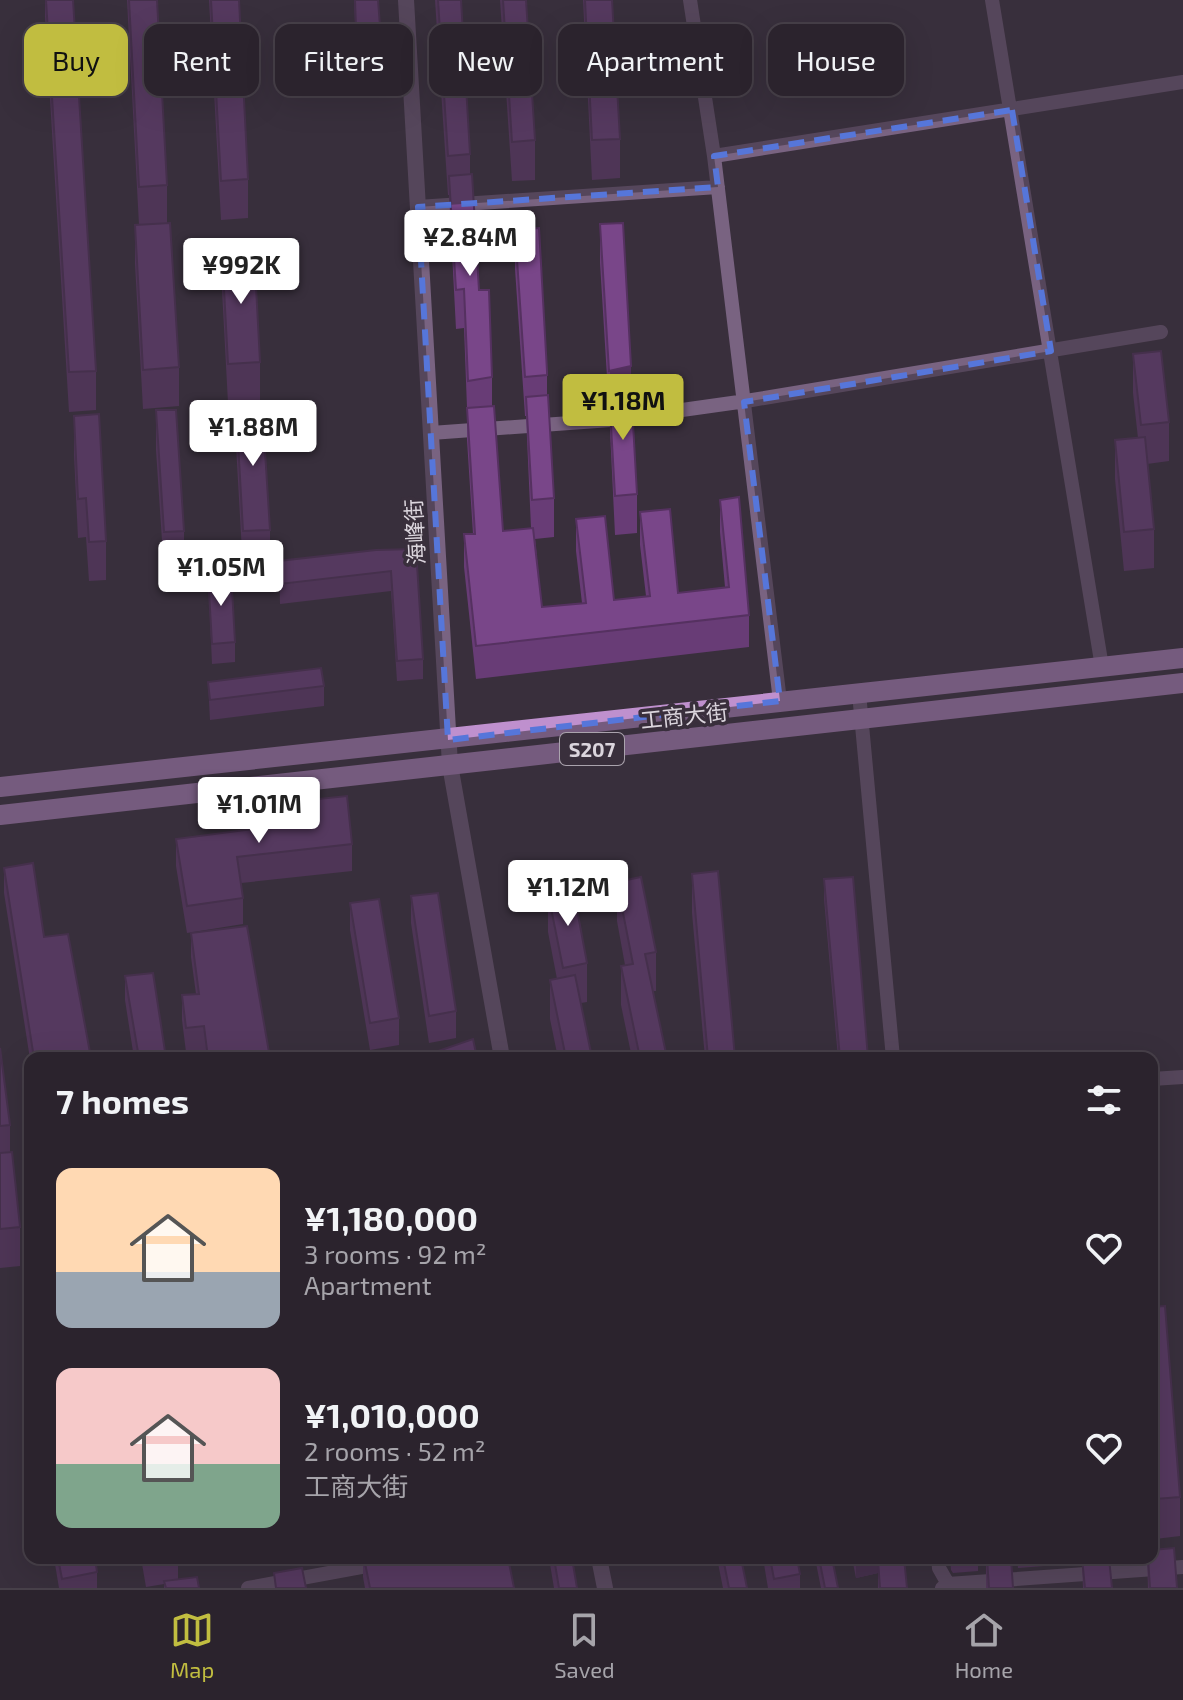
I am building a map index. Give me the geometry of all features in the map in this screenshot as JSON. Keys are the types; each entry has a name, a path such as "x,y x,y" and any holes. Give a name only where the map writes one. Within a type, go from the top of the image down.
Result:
{"main road":[{"name":"工商大街","path":"0,787 1183,658"},
{"name":"工商大街","path":"0,815 1183,683"}],"street":[{"name":"海峰街","path":"406,0 450,765 501,1052"},
{"path":"690,0 718,187 780,701"},
{"path":"992,0 1102,667"},
{"path":"714,156 1183,82"},
{"path":"418,207 718,187"},
{"path":"431,433 611,420 1161,332"},
{"path":"859,693 892,1052"},
{"path":"1158,1079 1183,1077"},
{"path":"248,1588 378,1564"},
{"path":"600,1564 605,1588"},
{"path":"940,1564 945,1586 1183,1567"}],"highlighted area":[{"path":"1012,110 1051,351 744,402 780,701 448,740 418,207 718,187 714,156"}],"building":[{"path":"46,0 73,0 74,24 47,24"},
{"path":"129,0 157,0 158,24 144,24 144,96 162,96 167,185 139,187"},
{"path":"211,0 239,0 240,24 212,24"},
{"path":"355,0 378,0 380,24 356,24"},
{"path":"438,0 461,0 462,24 440,24"},
{"path":"503,0 526,0 528,24 505,24"},
{"path":"585,0 612,0 613,24 586,24"},
{"path":"52,96 79,96 96,371 69,372"},
{"path":"216,96 244,96 248,179 221,181"},
{"path":"444,96 467,96 470,154 448,156"},
{"path":"509,96 532,96 535,140 512,142"},
{"path":"590,96 618,96 620,139 592,140"},
{"path":"472,174 479,290 489,290 492,377 468,381 464,289 456,290 449,176"},
{"path":"170,223 179,367 143,370 135,225"},
{"path":"623,223 631,366 609,371 600,224"},
{"path":"539,228 547,375 525,377 515,230"},
{"path":"254,249 260,362 228,364 222,251"},
{"path":"1161,351 1169,422 1141,425 1133,354"},
{"path":"631,388 637,494 615,496 609,391"},
{"path":"548,395 554,498 532,500 526,397"},
{"path":"262,404 270,530 243,531 236,406"},
{"path":"494,406 503,531 533,528 542,607 586,603 576,519 605,516 614,600 650,596 640,512 670,509 678,593 729,587 720,500 739,497 749,615 476,646 464,534 475,534 467,408"},
{"path":"156,410 176,410 184,531 164,532"},
{"path":"99,414 106,541 89,542 86,498 78,499 74,416"},
{"path":"1145,437 1154,529 1124,532 1115,440"},
{"path":"416,549 423,659 397,661 391,571 280,584 279,561 376,550"},
{"path":"231,572 235,642 212,644 208,573"},
{"path":"321,668 324,686 210,700 208,682"},
{"path":"347,796 352,844 237,857 243,898 187,906 176,839 254,829 252,806"},
{"path":"33,863 44,937 68,934 90,1052 33,1052 4,868"},
{"path":"718,871 734,1052 707,1052 692,874"},
{"path":"641,877 656,952 645,954 666,1052 639,1052 621,966 633,964 617,882"},
{"path":"853,877 868,1052 839,1052 824,879"},
{"path":"573,888 587,963 563,968 548,893"},
{"path":"438,893 456,1011 429,1016 411,896"},
{"path":"379,899 399,1018 370,1023 350,903"},
{"path":"247,926 269,1052 207,1052 204,1026 186,1028 182,995 199,994 191,933"},
{"path":"153,973 165,1052 138,1052 125,976"},
{"path":"575,975 591,1052 565,1052 550,980"},
{"path":"473,1039 476,1052 435,1052"},
{"path":"0,1048 10,1125 0,1126"},
{"path":"12,1152 20,1227 0,1229 0,1153"},
{"path":"1165,1306 1180,1497 1158,1499 1158,1307"},
{"path":"1174,1548 1177,1588 1150,1588 1148,1564 1158,1564 1158,1549"},
{"path":"59,1564 96,1564 97,1572 62,1579"},
{"path":"365,1564 509,1564 514,1588 370,1588"},
{"path":"555,1564 573,1564 577,1588 559,1588"},
{"path":"724,1564 742,1564 747,1588 729,1588"},
{"path":"771,1564 798,1564 800,1574 774,1579"},
{"path":"820,1564 833,1564 838,1588 825,1588"},
{"path":"878,1564 905,1564 907,1588 880,1588"},
{"path":"987,1564 1011,1564 1013,1588 989,1588"},
{"path":"1083,1564 1110,1564 1112,1588 1085,1588"},
{"path":"302,1568 306,1588 276,1588 274,1573"},
{"path":"197,1577 199,1588 166,1588 164,1581"}]}
